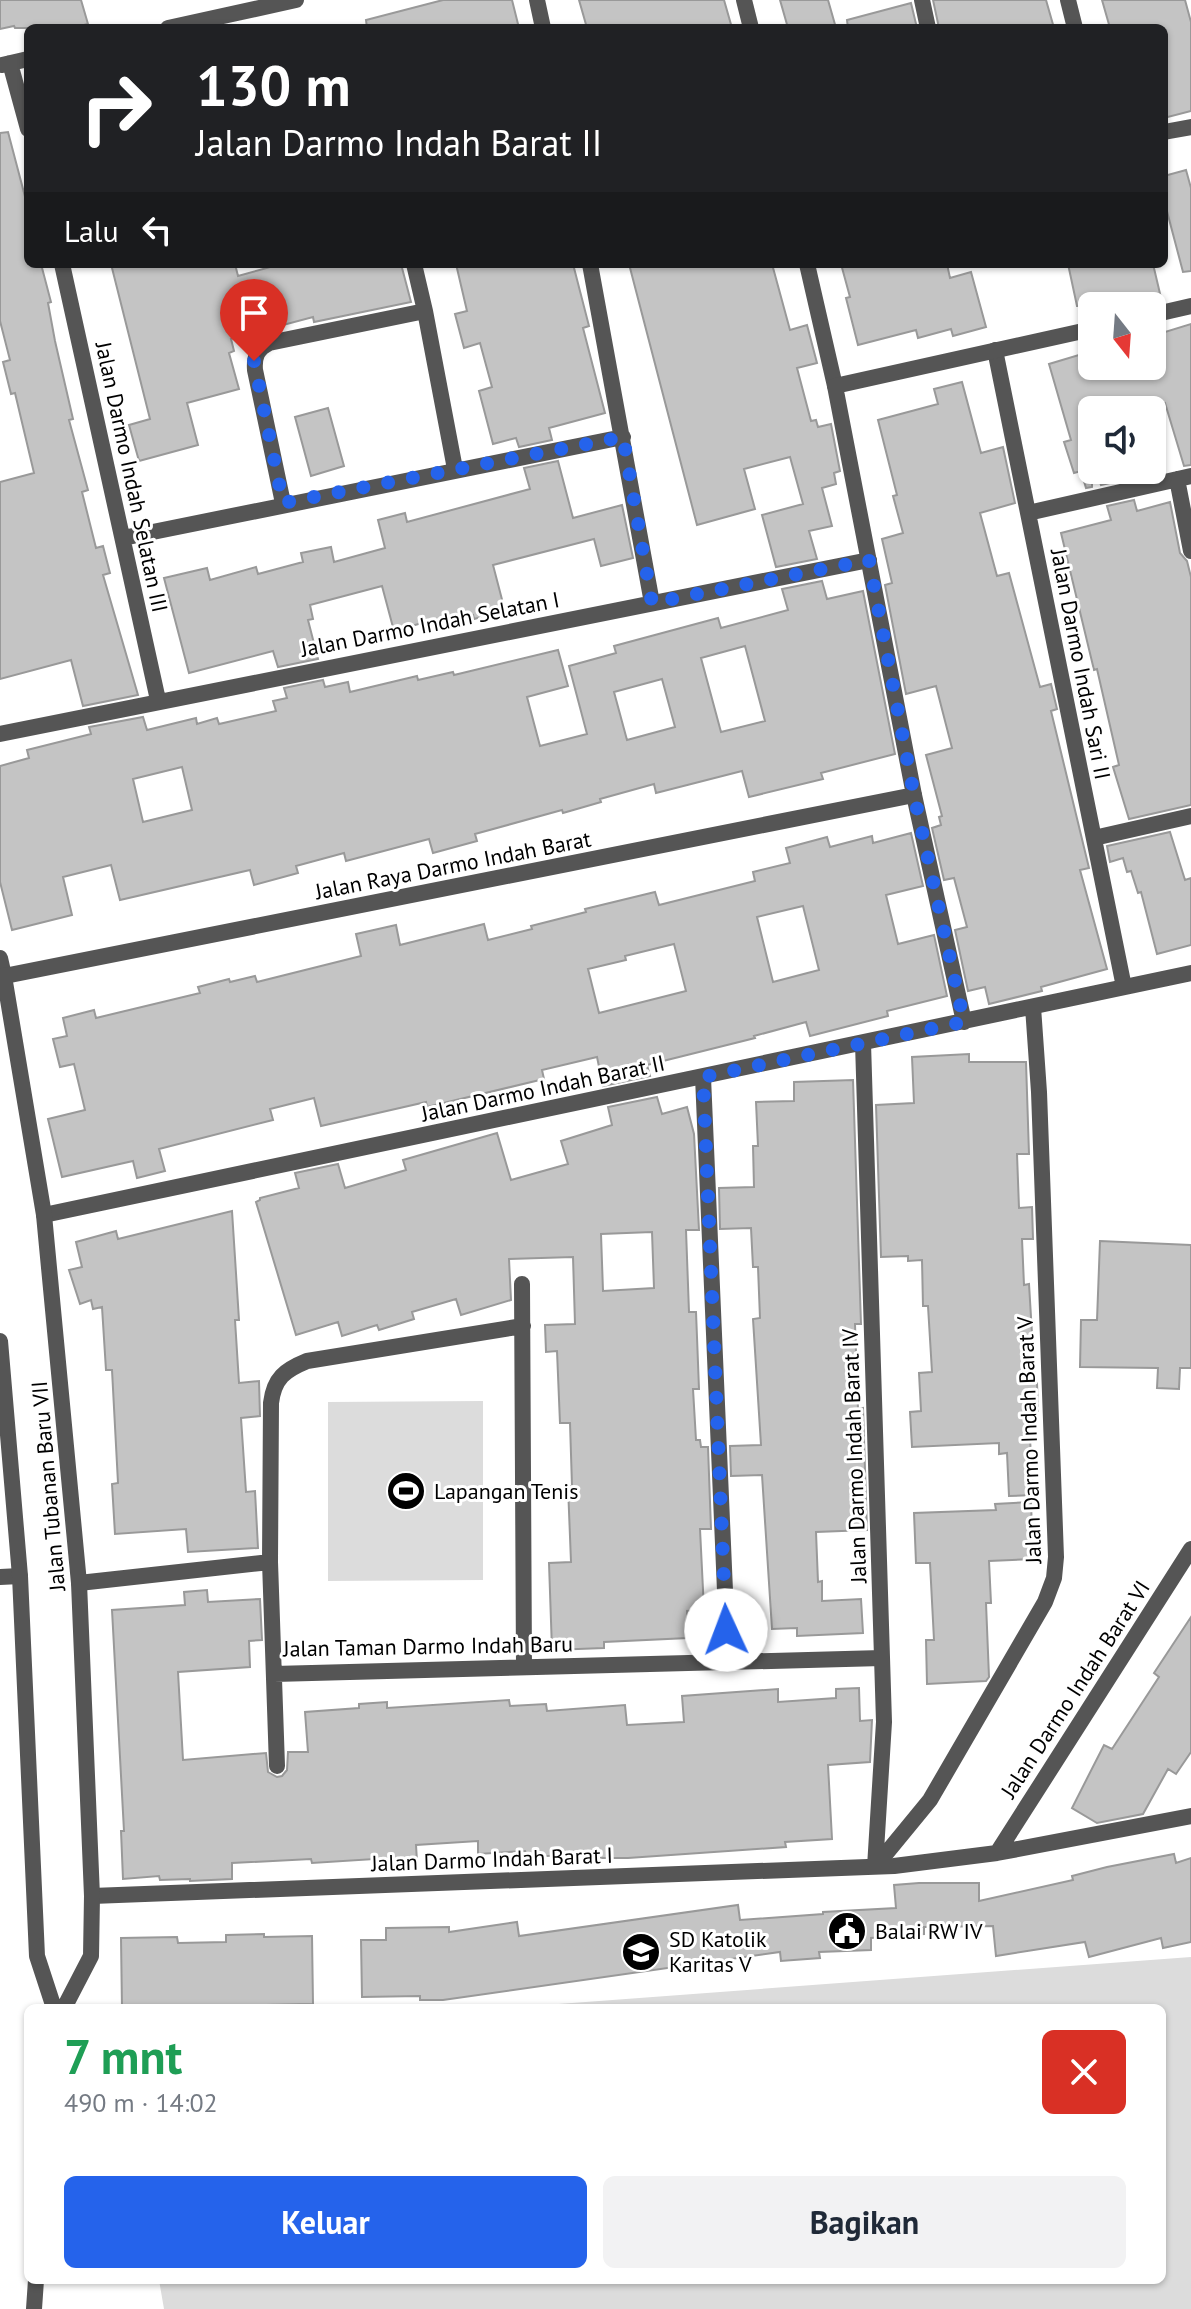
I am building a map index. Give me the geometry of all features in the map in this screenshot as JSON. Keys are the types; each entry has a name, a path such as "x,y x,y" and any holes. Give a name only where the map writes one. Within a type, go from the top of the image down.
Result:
{"street":[{"path":"186,24 296,0"},
{"path":"537,0 542,24"},
{"path":"744,0 750,24"},
{"path":"922,0 927,24"},
{"path":"1068,0 1074,24"},
{"path":"5,64 24,118"},
{"path":"1168,131 1191,127"},
{"name":"Jalan Darmo Indah Selatan III","path":"63,268 158,700"},
{"path":"415,268 455,469"},
{"path":"591,268 652,603"},
{"path":"808,268 835,386 914,795 964,1022"},
{"path":"1166,312 1191,306"},
{"path":"283,503 255,370 254,361 262,346 425,311"},
{"path":"835,386 1078,332"},
{"name":"Jalan Darmo Indah Sari II","path":"995,350 1124,987"},
{"path":"123,538 283,503 623,437"},
{"path":"1028,513 1184,478 1191,551"},
{"name":"Jalan Darmo Indah Selatan I","path":"0,734 869,560"},
{"name":"Jalan Raya Darmo Indah Barat","path":"2,977 914,795"},
{"path":"1094,838 1191,816"},
{"name":"Jalan Tubanan Baru VII","path":"0,958 44,1215 79,1583 92,1896 91,1956 66,2004"},
{"name":"Jalan Darmo Indah Barat II","path":"44,1215 1191,973"},
{"name":"Jalan Darmo Indah Barat V","path":"875,1867 930,1800 1045,1602 1054,1578 1056,1557 1042,1161 1033,1007"},
{"name":"Jalan Darmo Indah Barat IV","path":"863,1043 884,1722 875,1867"},
{"path":"703,1077 728,1661"},
{"path":"522,1284 524,1667"},
{"name":"Jalan Taman Darmo Indah Baru","path":"523,1326 307,1361 278,1377 271,1403 270,1562 274,1674 882,1658"},
{"path":"0,1341 20,1576 37,1956 53,2004"},
{"name":"Jalan Darmo Indah Barat VI","path":"997,1853 1191,1549"},
{"path":"79,1583 270,1562"},
{"path":"0,1577 20,1576"},
{"path":"274,1674 277,1766"},
{"name":"Jalan Darmo Indah Barat I","path":"92,1896 894,1866 997,1853 1191,1816"},
{"path":"34,2309 36,2284"}],"shaded area":[{"name":"Lapangan Tenis","path":"483,1401 483,1580 328,1581 328,1402"},
{"path":"1191,1957 1191,2309 164,2309 160,2284 1166,2284 1166,2004 558,2004"}],"building":[{"path":"0,0 81,0 88,24 24,24 24,28 14,26 0,29"},
{"path":"443,0 512,0 518,24 366,24 366,20"},
{"path":"579,0 724,0 731,24 586,24"},
{"path":"780,0 828,0 835,24 787,24"},
{"path":"933,0 1046,0 1053,24 938,24"},
{"path":"1102,0 1185,0 1191,22 1191,111 1168,117 1168,24 1109,24"},
{"path":"911,3 916,24 848,24 847,20"},
{"path":"8,132 24,193 24,268 42,268 51,302 48,303 55,341 73,419 69,420 88,490 82,492 96,548 103,546 110,573 103,575 138,695 83,706 71,660 0,679 0,482 34,473 15,393 11,394 3,362 10,360 0,321 0,133"},
{"path":"1186,170 1191,188 1191,271 1183,272 1168,215 1168,175"},
{"path":"112,268 236,268 238,276 267,268 402,268 411,302 314,322 313,317 231,339 234,351 229,353 239,389 187,403 198,445 139,461 129,425 150,419"},
{"path":"457,268 574,268 589,326 583,328 605,413 549,428 552,440 519,447 516,438 493,444 479,391 492,387 480,343 464,348 455,314 467,311"},
{"path":"630,268 773,268 790,330 807,325 817,363 797,368 811,421 816,420 818,427 831,424 840,471 834,473 836,484 822,488 832,526 809,531 817,559 776,567 762,515 803,504 790,457 744,469 755,509 697,525"},
{"path":"842,268 948,268 950,278 971,272 986,327 953,336 951,329 918,338 916,330 858,345 846,298 850,297"},
{"path":"1069,268 1154,268 1160,292 1078,292 1078,306"},
{"path":"1191,324 1191,465 1184,466 1166,406 1166,396 1078,396 1078,472 1074,473 1064,442 1071,440 1049,364 1078,355 1078,380 1166,380 1166,332"},
{"path":"962,382 981,453 1003,447 1015,503 980,513 997,576 1009,573 1040,687 1051,684 1057,709 1051,711 1089,868 1080,870 1107,969 1041,987 1042,991 989,1004 985,987 968,991 955,930 967,927 954,878 944,880 932,828 941,825 939,817 942,816 926,755 952,748 936,686 906,694 885,585 892,583 882,539 903,533 878,420 938,404 934,389"},
{"path":"328,408 344,466 311,476 295,417"},
{"path":"558,461 573,518 622,505 633,558 601,566 594,539 493,565 505,611 474,619 473,615 437,625 436,619 394,631 382,586 310,605 313,619 308,620 318,659 278,667 273,651 189,673 164,578 207,568 210,580 256,567 258,574 303,562 301,553 331,547 334,562 385,548 378,520 405,513 407,522 530,489 524,468"},
{"path":"1134,500 1137,511 1170,502 1180,553 1187,561 1191,577 1191,805 1129,819 1113,767 1119,765 1097,669 1094,670 1061,533 1111,520 1107,506"},
{"path":"822,581 827,599 863,591 895,754 821,773 823,779 749,797 742,771 656,793 654,784 563,813 562,810 475,834 477,841 433,853 429,839 346,861 344,853 296,866 298,873 254,885 250,870 120,900 111,865 63,877 72,915 12,930 0,882 0,766 29,758 27,750 91,734 89,727 143,717 147,730 196,718 197,724 217,718 219,724 276,711 273,701 287,698 284,688 323,680 325,687 348,682 350,692 417,676 418,680 453,672 454,675 558,650 568,686 527,697 540,746 587,734 569,666 616,653 614,646 718,618 721,628 788,610 782,589","holes":["745,646 765,721 721,732 701,658","662,679 675,727 627,740 614,692","182,767 192,810 143,822 133,779"]},
{"path":"1170,832 1185,880 1191,878 1191,945 1157,954 1141,892 1138,893 1123,858 1110,862 1107,846"},
{"path":"911,833 923,886 886,895 898,944 934,935 947,996 887,1011 888,1016 810,1036 806,1022 647,1065 650,1076 603,1086 597,1057 542,1070 544,1079 427,1107 426,1102 321,1126 314,1098 270,1109 273,1120 159,1149 165,1171 137,1178 133,1161 62,1177 48,1119 85,1110 74,1064 60,1067 53,1039 67,1036 63,1018 94,1010 96,1018 200,993 198,987 229,979 230,982 255,976 257,982 361,956 356,934 396,925 400,945 484,924 488,940 586,912 585,909 655,892 659,905 755,881 753,872 790,863 786,848 827,837 830,847 872,836 873,843","holes":["803,906 819,970 773,982 757,917","674,944 686,991 599,1013 588,969"]},
{"path":"969,1054 969,1062 1026,1062 1029,1154 1017,1154 1019,1208 1032,1207 1033,1239 1022,1239 1024,1285 1029,1284 1037,1383 1038,1411 1028,1412 1034,1495 1009,1496 1007,1453 999,1454 999,1443 912,1447 910,1412 921,1411 919,1373 932,1372 928,1306 923,1306 922,1260 908,1261 908,1256 881,1257 876,1105 914,1103 912,1057"},
{"path":"853,1080 861,1324 855,1324 858,1409 863,1408 867,1530 816,1532 822,1601 861,1599 863,1633 797,1636 797,1628 772,1629 762,1475 731,1476 730,1446 761,1445 753,1319 760,1318 758,1267 753,1267 751,1228 720,1229 719,1188 754,1187 753,1146 758,1146 756,1102 794,1101 794,1082"},
{"path":"657,1097 662,1114 687,1107 694,1134 699,1230 686,1230 689,1312 696,1312 699,1389 693,1389 696,1440 700,1440 701,1447 708,1447 711,1529 700,1529 704,1610 687,1611 688,1638 604,1642 604,1648 552,1650 549,1563 571,1562 568,1486 572,1486 570,1423 560,1423 557,1351 546,1352 545,1325 575,1324 573,1257 509,1259 511,1300 461,1315 456,1299 412,1312 414,1319 379,1330 377,1325 342,1336 338,1322 296,1335 256,1202 260,1198 299,1188 295,1173 338,1164 345,1188 406,1170 403,1160 497,1133 511,1180 568,1164 561,1141 612,1125 608,1107","holes":["652,1232 654,1288 603,1291 601,1234"]},
{"path":"232,1211 239,1320 235,1320 239,1383 259,1381 260,1416 241,1418 246,1492 255,1491 258,1548 188,1552 186,1529 115,1534 112,1484 118,1483 112,1370 106,1370 102,1307 93,1309 91,1300 80,1304 69,1270 82,1267 76,1242 116,1231 118,1239"},
{"path":"1100,1241 1191,1245 1191,1368 1180,1368 1179,1389 1157,1388 1158,1368 1080,1367 1081,1320 1097,1320"},
{"path":"1031,1502 1033,1559 989,1561 991,1603 986,1603 989,1677 986,1681 927,1684 926,1640 934,1640 930,1563 916,1563 914,1513 996,1510 995,1504"},
{"path":"207,1590 208,1602 260,1599 262,1640 249,1641 250,1667 178,1672 183,1760 266,1753 268,1772 282,1776 287,1770 288,1752 308,1752 305,1712 359,1708 359,1704 387,1702 387,1708 509,1700 510,1706 546,1704 547,1711 625,1705 627,1725 684,1722 682,1696 778,1689 778,1702 836,1698 836,1689 859,1688 860,1721 872,1720 870,1762 828,1765 832,1839 785,1842 786,1847 628,1858 588,1858 588,1854 526,1857 525,1851 478,1854 478,1841 416,1845 417,1861 391,1863 390,1858 312,1863 311,1859 232,1863 232,1879 160,1880 159,1876 123,1879 121,1831 124,1831 112,1610 185,1605 184,1592"},
{"path":"1191,1617 1191,1752 1176,1774 1168,1769 1143,1814 1097,1823 1072,1808 1104,1745 1112,1749 1159,1677 1154,1673"},
{"path":"1174,1854 1176,1863 1191,1858 1191,1942 1163,1948 1161,1938 1089,1957 1085,1942 996,1956 993,1926 924,1927 924,1934 871,1938 871,1950 819,1952 820,1958 781,1961 780,1952 443,2000 420,2000 420,1996 362,1997 361,1940 386,1940 386,1928 449,1927 449,1932 517,1922 519,1936 738,1905 740,1920 896,1908 894,1885 919,1883 979,1883 979,1901 1073,1880 1072,1876 1107,1867"},
{"path":"226,1935 312,1936 313,2004 122,2004 121,1938 177,1937 178,1943 226,1942"}],"place":[{"name":"Lapangan Tenis","path":"406,1491"},
{"name":"Balai RW IV","path":"847,1931"},
{"name":"SD Katolik Karitas V","path":"641,1952"}],"route":[{"path":"254,361 283,503 623,437 652,603 869,560 914,795 964,1022 703,1077 726,1630"}]}
